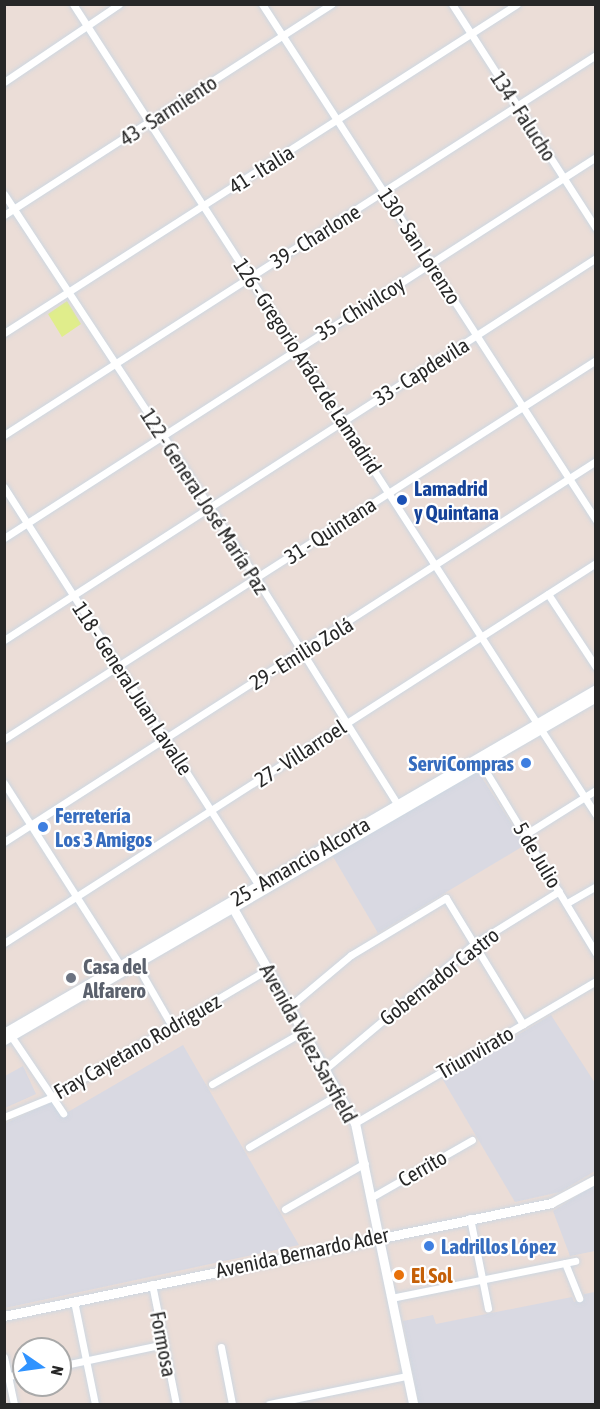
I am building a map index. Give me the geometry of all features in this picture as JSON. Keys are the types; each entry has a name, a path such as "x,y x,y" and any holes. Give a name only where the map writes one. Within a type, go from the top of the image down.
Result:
{"main road":[{"path":"539,727 596,689"},
{"path":"7,1035 260,886 596,697"},
{"name":"Avenida Vélez Sarsfield","path":"230,904 355,1123 413,1404"},
{"name":"Avenida Bernardo Ader","path":"4,1316 379,1236 551,1203 596,1179"}],"street":[{"name":"126 - Gregorio Aráoz de Lamadrid","path":"73,4 297,347 596,815"},
{"path":"4,82 119,4"},
{"name":"130 - San Lorenzo","path":"262,4 596,520"},
{"name":"43 - Sarmiento","path":"4,215 332,4"},
{"name":"134 - Falucho","path":"452,4 596,228"},
{"name":"41 - Italia","path":"4,333 517,4"},
{"name":"39 - Charlone","path":"4,435 596,55"},
{"name":"35 - Chivilcoy","path":"4,538 297,347 431,264 596,157"},
{"name":"122 - General José María Paz","path":"4,194 256,578 400,808"},
{"name":"33 - Capdevila","path":"4,640 596,258"},
{"name":"31 - Quintana","path":"4,739 596,360"},
{"name":"29 - Emilio Zolá","path":"4,842 302,653 596,461"},
{"name":"118 - General Juan Lavalle","path":"4,488 260,886"},
{"name":"27 - Villarroel","path":"4,943 596,563"},
{"path":"548,594 596,667"},
{"name":"5 de Julio","path":"480,762 526,834 596,953"},
{"path":"4,783 122,968"},
{"path":"526,834 596,790"},
{"path":"567,903 596,886"},
{"name":"Gobernador Castro","path":"325,1070 474,944 559,891"},
{"path":"289,1007 351,955 446,898 523,1024"},
{"path":"134,961 172,1026"},
{"name":"Fray Cayetano Rodríguez","path":"4,1117 50,1098 268,969"},
{"name":"Triunvirato","path":"355,1123 596,981"},
{"path":"212,1084 302,1032"},
{"path":"7,1035 50,1098 63,1113"},
{"path":"249,1147 339,1095"},
{"name":"Cerrito","path":"372,1197 472,1140"},
{"name":"Cerrito","path":"285,1209 365,1163"},
{"path":"470,1218 488,1308"},
{"path":"391,1298 575,1261"},
{"path":"565,1263 579,1298"},
{"name":"Formosa","path":"152,1284 176,1404"},
{"path":"74,1300 95,1404"},
{"path":"72,1363 164,1344"},
{"path":"221,1347 232,1404"},
{"path":"4,1357 6,1377 14,1404"},
{"path":"269,1404 408,1376"}],"shaded area":[{"path":"477,770 525,845 378,933 332,855"},
{"path":"551,1015 595,1083 595,1171 560,1192 515,1202 443,1080"},
{"path":"183,1045 299,1245 5,1308 4,1124 52,1102 61,1116"},
{"path":"23,1066 36,1094 5,1108 5,1076"},
{"path":"595,1185 595,1251 570,1256 553,1211"},
{"path":"595,1292 595,1404 419,1404 403,1321 433,1315 436,1324 572,1297 574,1302 584,1299 584,1294"}],"green space":[{"path":"67,301 81,324 62,337 48,314"}],"place":[{"name":"Lamadrid y Quintana","path":"402,500"},
{"name":"ServiCompras","path":"526,763"},
{"name":"Ferretería Los 3 Amigos","path":"43,827"},
{"name":"Casa del Alfarero","path":"71,978"},
{"name":"Ladrillos López","path":"429,1246"},
{"name":"El Sol","path":"399,1275"}]}
